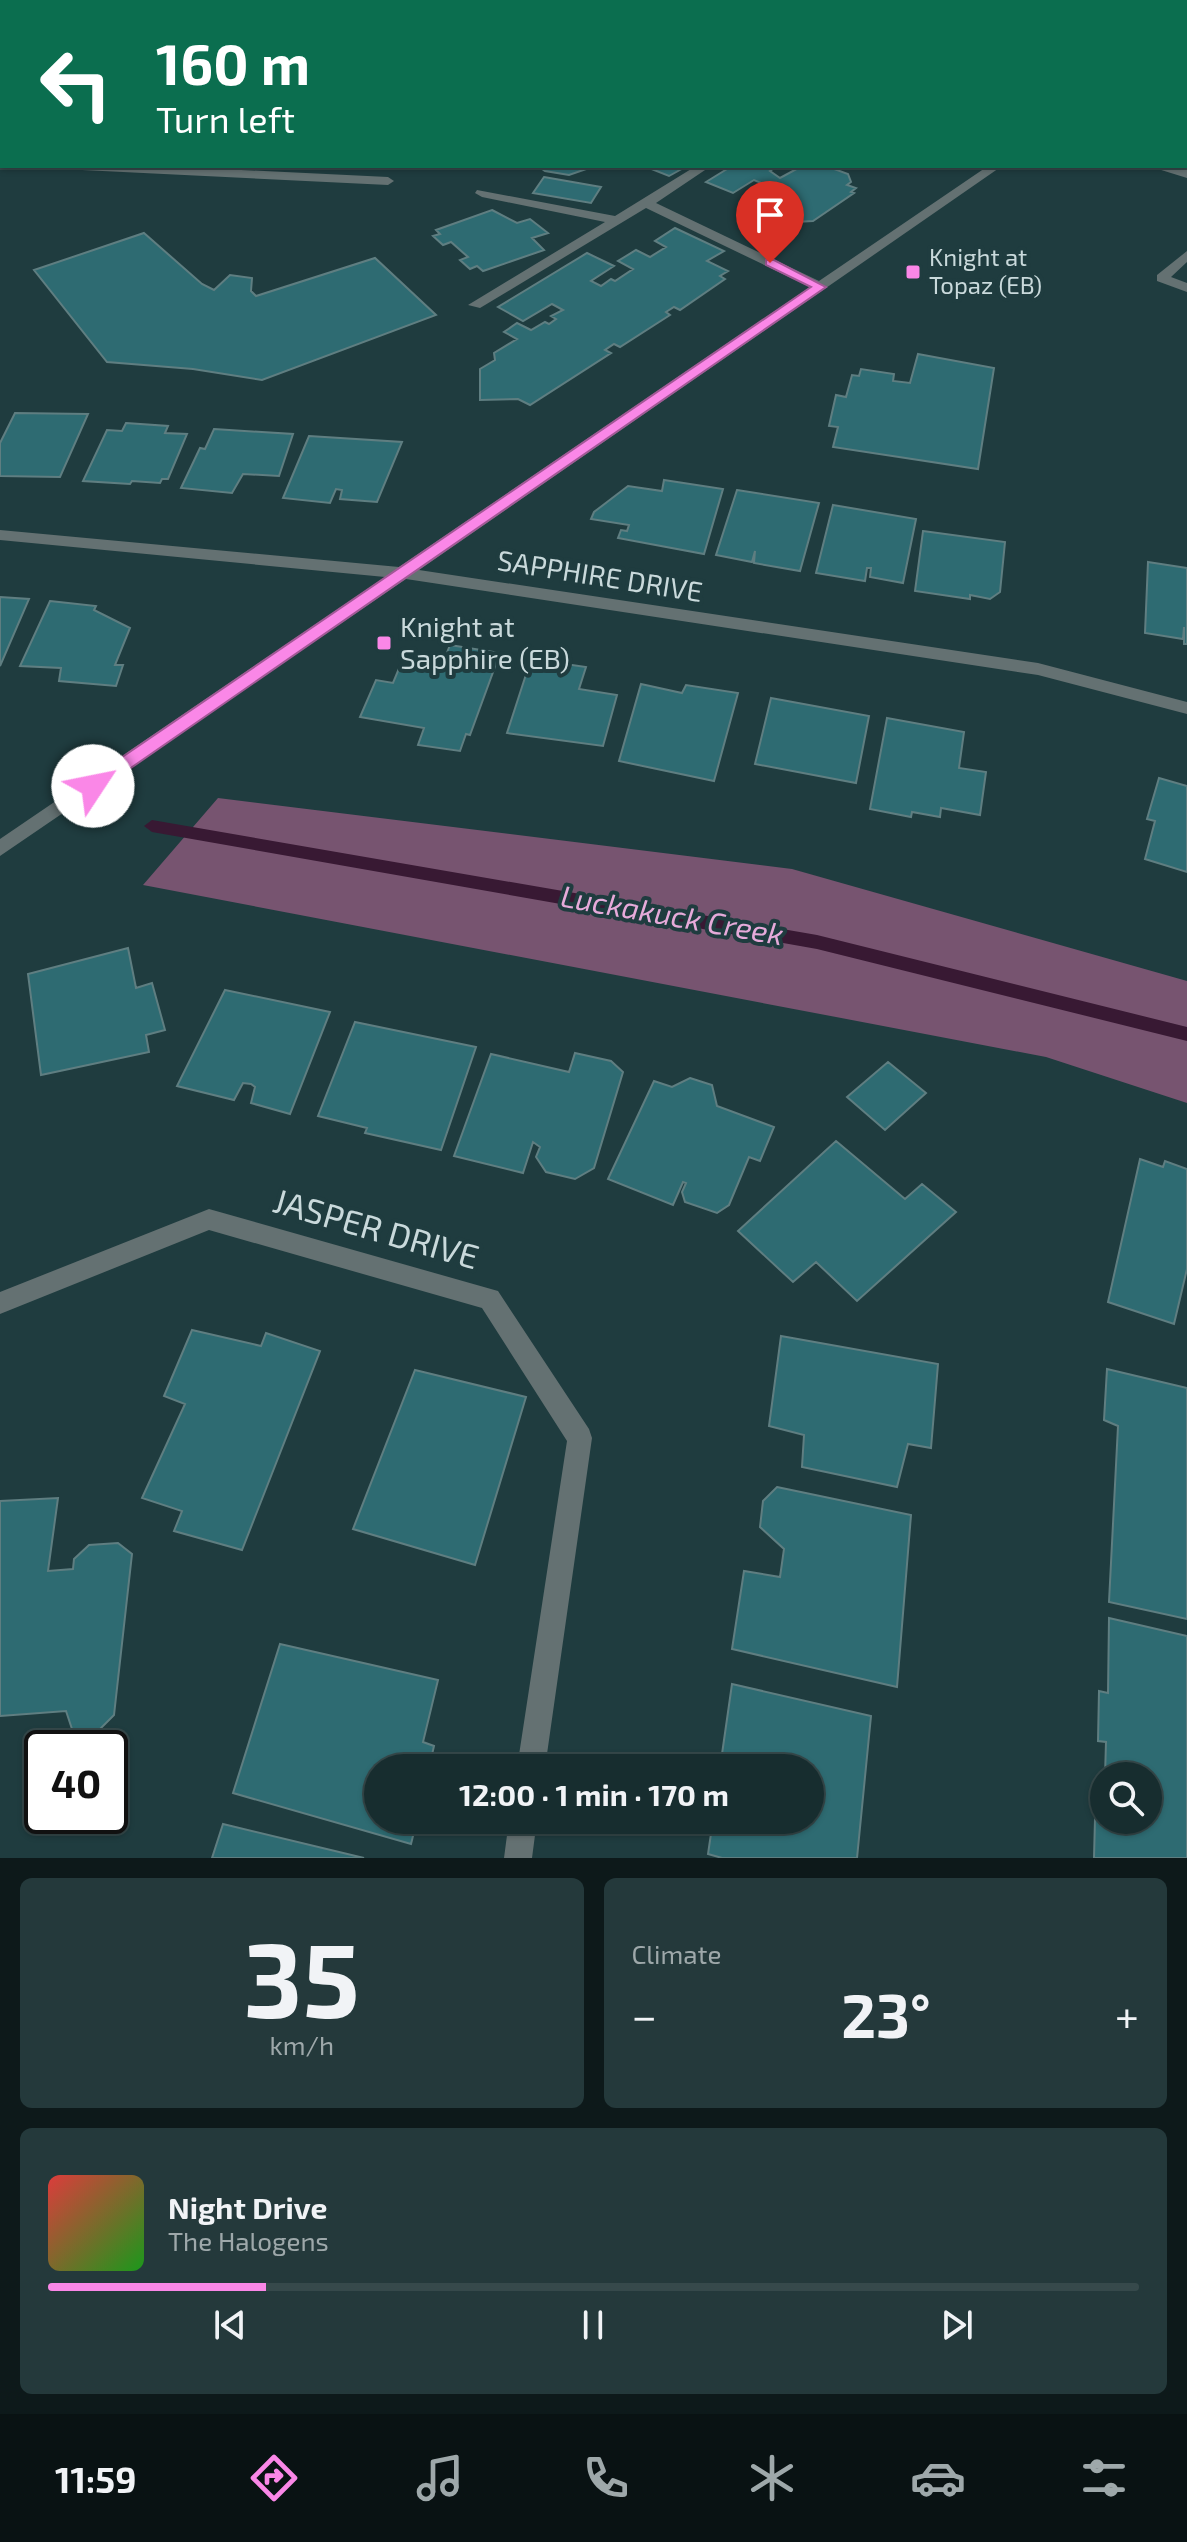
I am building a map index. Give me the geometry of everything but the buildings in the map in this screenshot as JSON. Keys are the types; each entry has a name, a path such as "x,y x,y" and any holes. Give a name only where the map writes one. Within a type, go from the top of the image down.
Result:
{"street":[{"path":"123,168 388,181"},
{"path":"475,305 702,168"},
{"path":"0,849 993,168"},
{"path":"482,193 617,220"},
{"path":"646,203 820,287"},
{"path":"1187,255 1162,278 1187,288"},
{"name":"SAPPHIRE DRIVE","path":"0,535 402,573 1038,669 1187,708"},
{"name":"JASPER DRIVE","path":"0,1303 209,1219 490,1299 580,1438 533,1754"},
{"path":"518,1858 521,1834"}],"shaded area":[{"path":"218,798 792,869 1187,981 1187,1103 1046,1057 143,885"}],"waterway":[{"name":"Luckakuck Creek","path":"152,826 817,942 1187,1034"}],"place":[{"name":"Knight at Topaz (EB)","path":"913,272"},
{"name":"Knight at Sapphire (EB)","path":"384,643"}],"route":[{"path":"93,786 820,287 770,263"}]}
